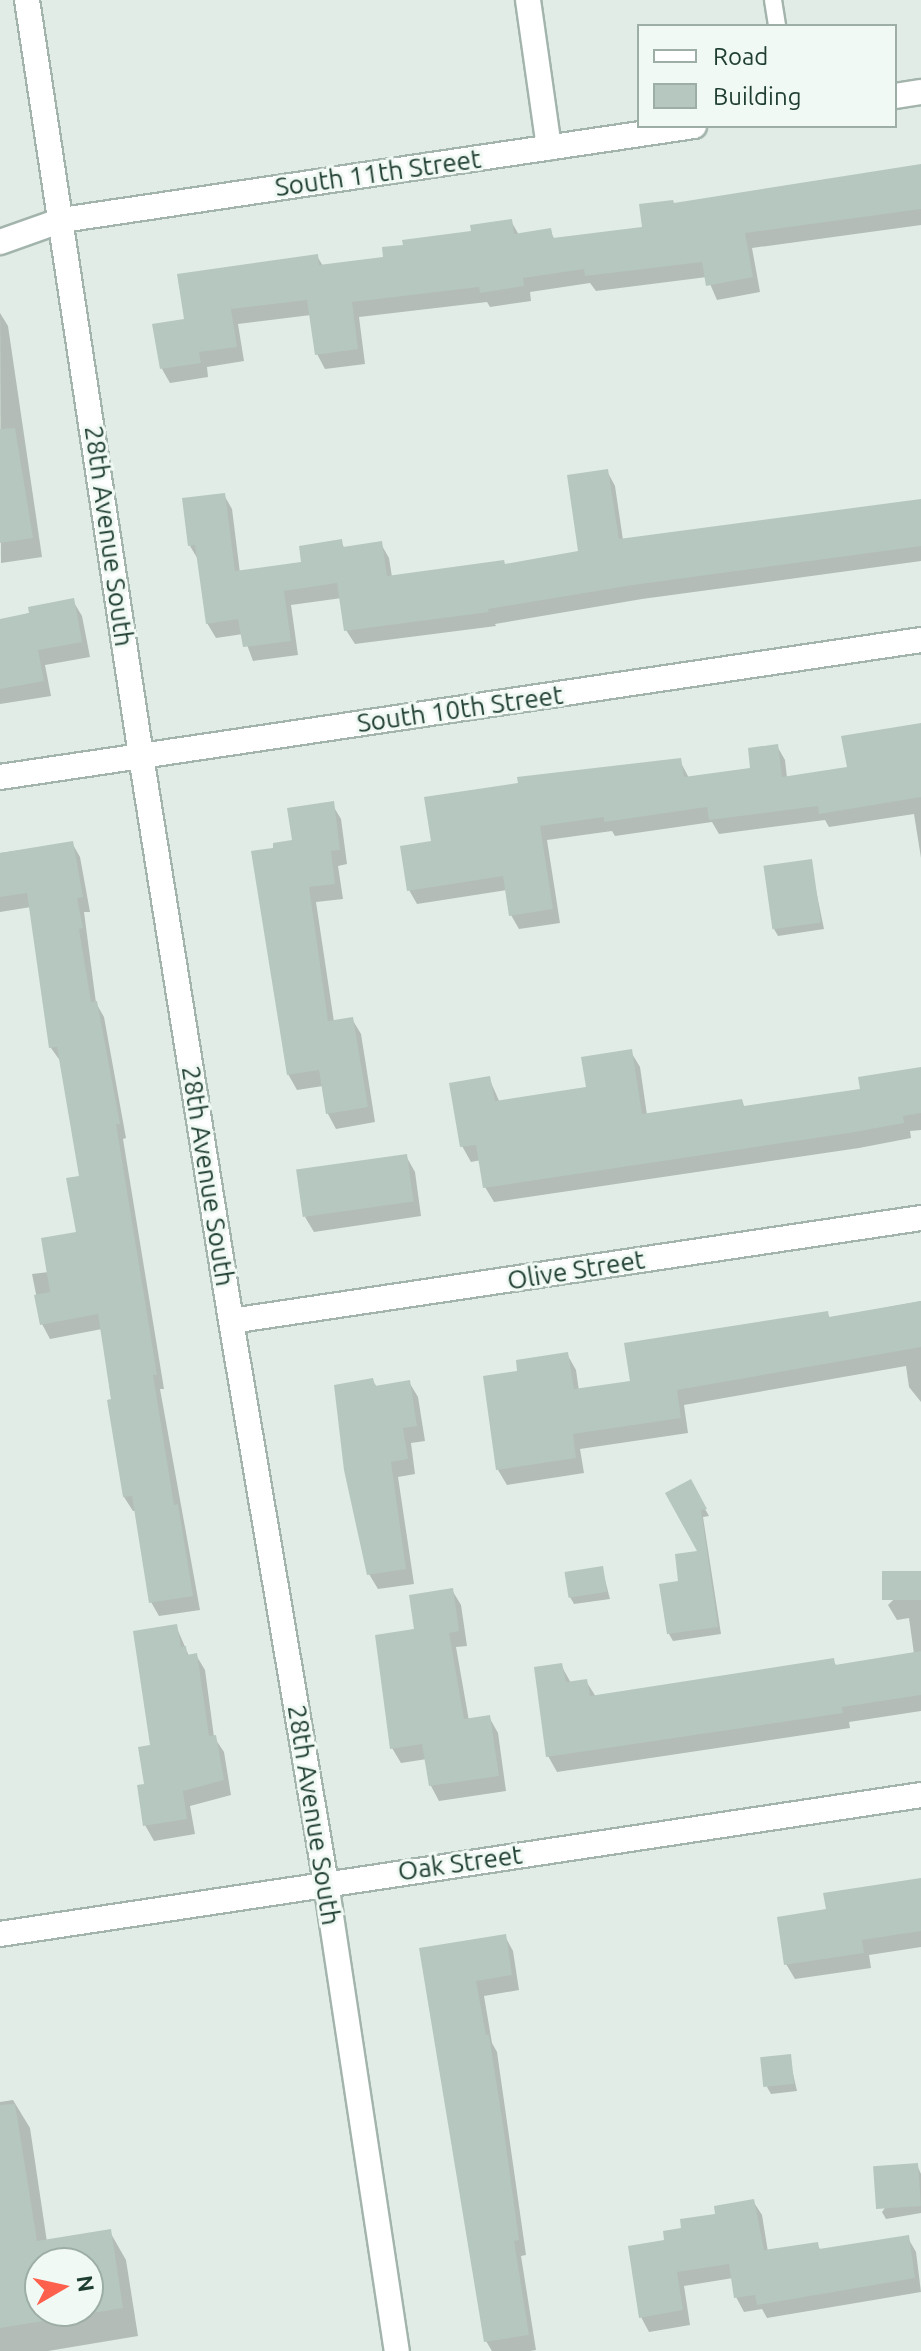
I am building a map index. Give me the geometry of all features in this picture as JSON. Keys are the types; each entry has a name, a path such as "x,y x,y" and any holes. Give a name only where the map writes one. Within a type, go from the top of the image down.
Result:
{"street":[{"name":"28th Avenue South","path":"27,0 141,756 231,1321 326,1883 397,2351"},
{"path":"528,0 549,148"},
{"path":"897,96 921,92"},
{"name":"South 11th Street","path":"0,242 62,220 681,128"},
{"name":"South 10th Street","path":"0,777 921,640"},
{"name":"Olive Street","path":"231,1321 921,1218"},
{"name":"Oak Street","path":"0,1934 921,1795"}],"lane":[{"path":"773,0 777,24"}],"building":[{"path":"921,164 921,209 745,233 753,277 706,286 702,262 585,276 584,269 523,278 524,286 480,293 479,287 352,302 358,349 315,355 307,300 231,309 237,347 199,352 201,363 160,369 152,324 184,319 177,274 318,254 319,265 383,257 382,247 403,245 402,240 471,231 470,225 512,219 514,234 551,228 553,238 642,227 639,204 673,200 674,203"},
{"path":"15,428 33,538 0,543 0,429"},
{"path":"608,469 619,539 921,499 921,546 633,585 488,609 489,612 344,631 337,583 284,591 291,641 243,647 238,619 206,624 195,545 188,546 182,498 225,493 235,571 301,562 299,546 342,539 343,547 382,541 387,576 504,560 505,564 578,551 567,475"},
{"path":"74,598 82,642 38,650 44,681 0,689 0,619 29,613 28,607"},
{"path":"921,723 921,797 819,814 818,806 709,820 707,807 604,822 604,817 540,826 553,909 509,916 503,876 407,891 400,846 431,841 424,797 518,783 517,777 681,758 684,777 750,768 748,748 778,744 782,777 847,767 841,736"},
{"path":"334,801 340,850 331,851 335,884 309,887 328,1021 353,1017 368,1107 326,1114 319,1070 287,1075 251,851 273,848 273,843 292,840 287,808"},
{"path":"73,841 83,897 77,898 83,928 79,929 91,1002 97,1001 120,1124 116,1124 157,1375 153,1375 174,1505 178,1504 193,1596 149,1603 132,1496 123,1497 107,1400 111,1399 98,1314 40,1325 34,1295 50,1292 41,1238 76,1232 66,1178 79,1176 57,1047 49,1048 27,893 0,897 0,853"},
{"path":"812,859 821,922 772,929 763,866"},
{"path":"632,1049 642,1114 742,1099 744,1106 860,1089 858,1077 921,1067 921,1113 903,1116 904,1123 849,1133 483,1188 476,1145 460,1147 449,1083 490,1076 495,1101 586,1087 581,1057"},
{"path":"407,1154 414,1202 303,1217 296,1170"},
{"path":"921,1301 921,1347 677,1390 681,1418 573,1434 576,1458 496,1470 483,1376 517,1371 516,1360 568,1352 574,1389 630,1381 624,1343 828,1311 829,1317"},
{"path":"373,1378 375,1386 410,1380 417,1426 403,1428 408,1459 391,1462 406,1569 367,1575 344,1470 334,1385"},
{"path":"691,1479 707,1509 701,1510 718,1627 667,1634 659,1584 678,1581 675,1554 697,1551 665,1493"},
{"path":"603,1566 607,1592 569,1598 564,1572"},
{"path":"882,1571 921,1571 921,1600 882,1600"},
{"path":"453,1588 459,1631 449,1633 464,1719 490,1715 499,1776 429,1786 422,1744 390,1749 375,1635 414,1629 409,1595"},
{"path":"177,1624 181,1647 186,1646 187,1655 197,1653 209,1736 216,1735 224,1780 183,1791 187,1819 143,1826 137,1785 144,1784 138,1747 150,1745 133,1631"},
{"path":"921,1651 921,1695 842,1707 843,1713 546,1757 534,1667 562,1663 566,1682 587,1679 590,1696 834,1658 835,1665"},
{"path":"921,1878 921,1931 862,1940 864,1953 784,1965 777,1917 826,1909 823,1893"},
{"path":"506,1934 512,1975 476,1981 486,2035 489,2035 503,2125 519,2240 514,2241 529,2335 484,2342 419,1948"},
{"path":"791,2054 794,2084 763,2087 760,2057"},
{"path":"15,2104 37,2241 111,2229 123,2308 104,2311 104,2247 24,2247 24,2324 0,2328 0,2105"},
{"path":"918,2163 921,2206 876,2209 873,2166"},
{"path":"754,2199 764,2250 818,2242 819,2249 909,2235 915,2278 757,2305 755,2295 734,2298 729,2264 677,2272 683,2310 639,2318 628,2246 664,2240 663,2231 681,2228 680,2219 715,2214 714,2206"}]}
